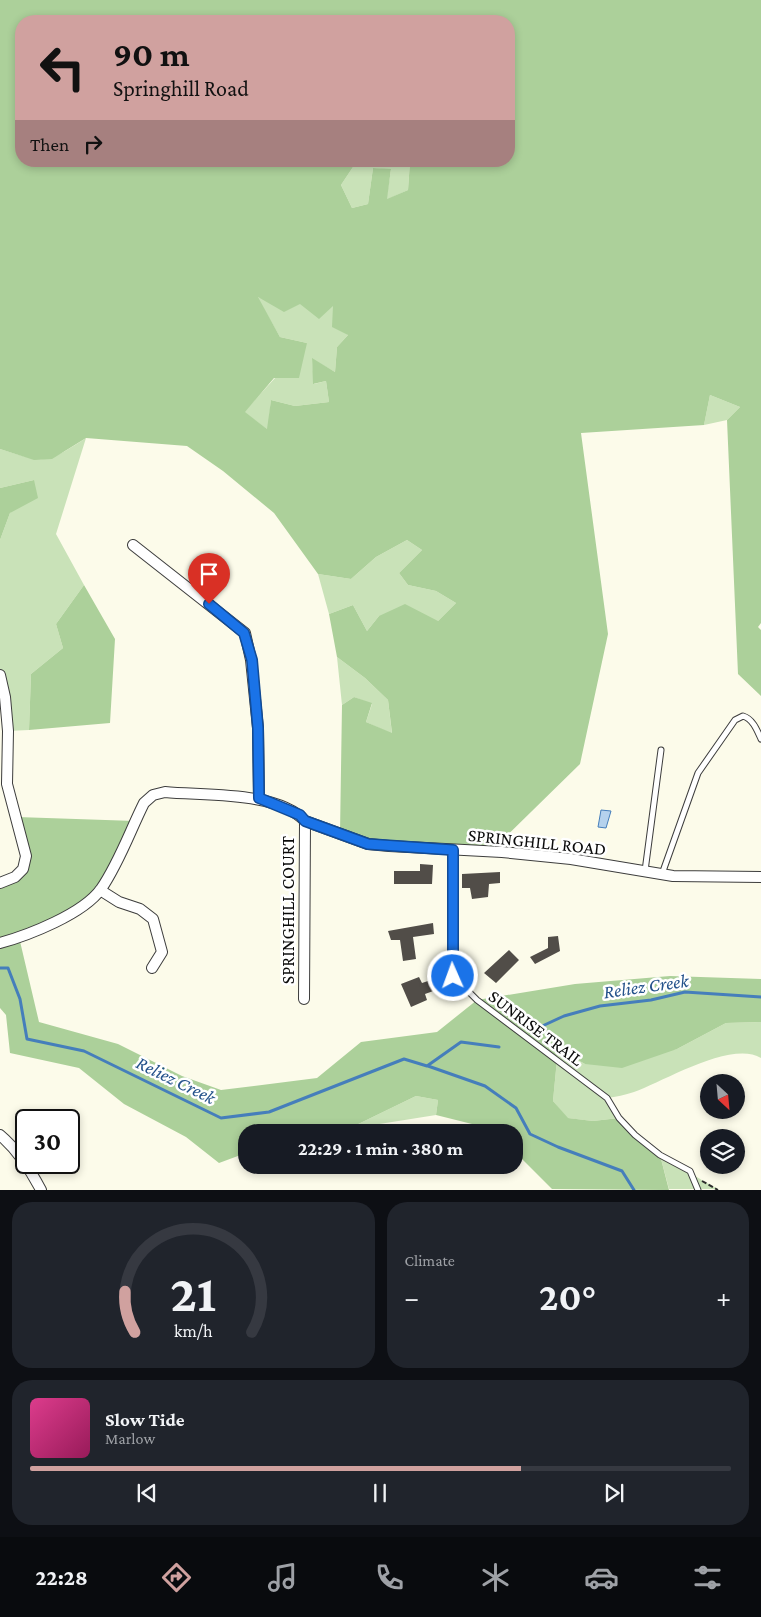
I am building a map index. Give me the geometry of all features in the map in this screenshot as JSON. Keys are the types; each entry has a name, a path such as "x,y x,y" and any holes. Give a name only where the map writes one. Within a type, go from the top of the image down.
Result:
{"street":[{"path":"133,545 244,633 252,660 258,728 259,798"},
{"path":"0,675 5,697 8,732 7,784 26,856 23,869 15,877 0,883"},
{"name":"SPRINGHILL ROAD","path":"0,943 19,937 86,904 100,890 144,803 153,795 165,792 259,798 300,815 305,821 368,844 571,859 662,874 761,877"},
{"name":"SPRINGHILL COURT","path":"304,999 305,821"},
{"path":"453,850 453,976"},
{"path":"100,890 120,902 140,909 153,918 162,952 152,968"},
{"path":"0,1135 12,1145 31,1170 41,1190"}],"lane":[{"path":"662,874 698,773 735,720 743,716 747,717 755,725 761,739"},
{"path":"645,871 661,750"},
{"name":"SUNRISE TRAIL","path":"453,976 492,1012 607,1098 619,1118 635,1135 660,1155 690,1171 693,1176"},
{"path":"693,1176 698,1190"}],"path":[{"path":"693,1176 718,1190"}],"green space":[{"path":"0,0 761,0 761,623 758,627 761,630 761,696 738,674 727,420 740,407 710,395 704,425 581,433 608,634 580,764 487,855 389,846 340,834 342,705 354,697 372,703 366,722 392,733 388,700 365,678 337,657 329,614 353,605 367,631 379,616 405,604 438,621 456,603 436,591 408,585 399,573 422,550 407,540 376,557 351,579 318,574 274,513 223,471 187,446 86,438 52,459 34,460 0,449","holes":["258,297 284,312 300,304 319,319 333,306 332,327 348,335 337,347 335,372 312,358 313,384 326,381 329,402 295,406 271,400 267,429 245,412 274,378 299,378 307,343 280,337"]},
{"path":"353,167 410,167 408,190 386,200 391,170 373,168 368,204 352,208 341,185"},
{"path":"257,297 300,304 334,305 348,335 337,347 335,372 312,359 314,384 326,381 329,402 295,406 271,400 268,430 244,412 307,343 280,337"},
{"path":"710,395 740,407 727,420 704,425"},
{"path":"86,438 56,534 84,585 56,624 63,648 31,674 29,730 8,731 0,696 0,540 10,513 34,480 0,488 0,449 37,459 45,459 62,453"},
{"path":"34,480 38,498 10,513 0,540 0,488"},
{"path":"407,540 422,550 399,573 408,585 436,591 456,603 438,621 379,616 367,631 353,605 329,614 318,574 351,579 376,557"},
{"path":"84,585 115,639 110,723 29,730 31,674 63,648 56,624"},
{"path":"337,657 365,678 388,700 392,734 366,722 372,704 354,697 342,705"},
{"path":"17,817 135,821 115,862 86,904 19,937 39,1022 118,1044 182,1076 221,1090 317,1078 361,1042 437,1032 477,1000 575,984 670,976 761,979 761,1022 726,1023 677,1049 622,1068 585,1064 558,1049 553,1101 568,1118 593,1121 619,1118 660,1155 669,1190 552,1189 523,1160 523,1124 472,1124 436,1115 438,1100 416,1096 358,1124 238,1124 238,1156 219,1163 186,1137 124,1104 79,1068 10,1053 6,1015 0,1008 0,883 23,869"},
{"path":"761,1022 761,1058 748,1054 733,1054 715,1058 634,1092 607,1098 619,1118 593,1121 567,1118 553,1101 558,1049 585,1064 677,1049 726,1023"},
{"path":"416,1096 438,1100 436,1115 379,1124 358,1124"},
{"path":"660,1155 703,1181 718,1189 669,1189"}],"water":[{"path":"601,810 611,811 606,828 598,827"}],"building":[{"path":"420,864 433,865 432,884 394,884 394,871 420,871"},
{"path":"500,872 500,883 489,884 488,897 472,899 470,888 462,888 462,874"},
{"path":"433,923 434,934 413,937 416,959 403,961 400,940 391,940 388,931"},
{"path":"558,936 560,951 535,964 530,957 548,948 548,937"},
{"path":"509,950 519,960 496,983 484,973"},
{"path":"446,975 450,985 425,994 427,1000 411,1007 401,984 419,977 422,983"}],"waterway":[{"name":"Reliez Creek","path":"0,968 8,968 20,999 27,1039 84,1051 221,1118 269,1112 404,1059 427,1066 461,1042 499,1047"},
{"name":"Reliez Creek","path":"538,1028 564,1016 600,1006 651,1000 685,992 761,997"},
{"path":"428,1066 485,1086 516,1108 530,1134 558,1147 622,1171 634,1190"}],"route":[{"path":"209,604 235,623 244,633 252,660 258,728 259,798 300,815 305,821 368,844 453,850 453,976"}]}
